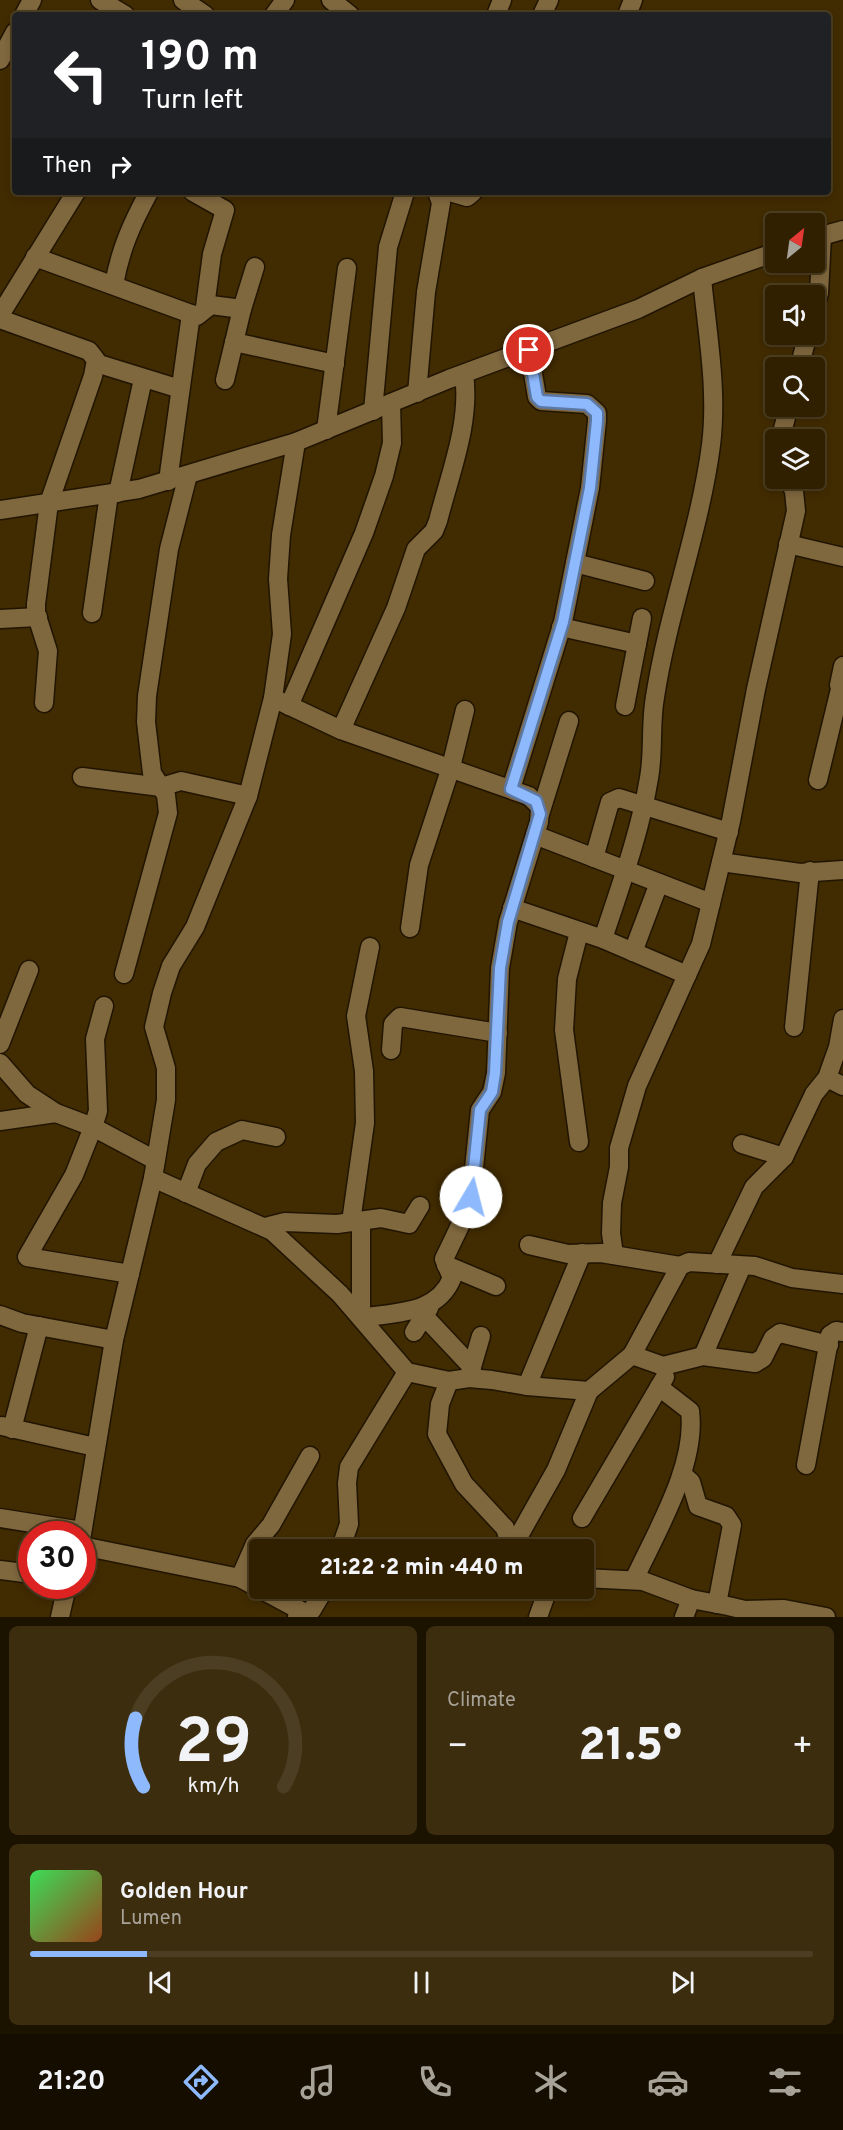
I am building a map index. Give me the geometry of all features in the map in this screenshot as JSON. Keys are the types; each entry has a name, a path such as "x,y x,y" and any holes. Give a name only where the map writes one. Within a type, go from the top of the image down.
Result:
{"street":[{"path":"100,0 120,12"},
{"path":"331,0 346,12"},
{"path":"0,60 12,38"},
{"path":"44,703 48,651 36,604 49,503 96,363 95,356 89,351 0,317 74,195"},
{"path":"114,285 119,255 128,231 147,195"},
{"path":"168,481 180,389 212,254 225,210 198,195"},
{"path":"374,411 388,247 404,195"},
{"path":"417,393 426,292 441,203 438,195"},
{"path":"825,235 843,230"},
{"path":"0,510 113,493 168,481 296,442 464,374 638,309 702,278 765,256"},
{"path":"35,257 198,311 211,305 242,309"},
{"path":"225,380 255,267"},
{"path":"326,430 347,268"},
{"path":"603,939 625,870 653,756 651,741 654,697 711,442 712,394 702,278"},
{"path":"234,342 335,364"},
{"path":"511,789 561,627 590,488 597,413 587,404 541,401 537,397 529,350"},
{"path":"96,363 180,389"},
{"path":"341,730 396,608 416,549 434,531 438,521 466,414 467,395 464,374"},
{"path":"92,613 113,493 143,379"},
{"path":"84,1521 114,1340 153,1179 167,1085 166,1068 154,1027 162,993 171,966 195,927 248,796 281,702 360,544 384,476 392,443 391,403"},
{"path":"281,702 282,634 278,579 281,535 296,442"},
{"path":"124,974 168,813 166,795 152,773 146,722 147,696 169,549 188,475"},
{"path":"614,1255 611,1233 612,1203 619,1167 619,1148 637,1086 700,944 711,903 729,832 788,544 796,501 792,489"},
{"path":"788,544 843,557"},
{"path":"575,563 645,580"},
{"path":"0,619 38,617"},
{"path":"625,706 642,618"},
{"path":"561,627 637,644"},
{"path":"818,780 841,690 843,666"},
{"path":"281,702 341,730 511,789 536,801 540,814"},
{"path":"410,928 419,865 451,767 465,710"},
{"path":"414,1332 452,1278 444,1259 467,1211 471,1197 478,1119 480,1110 492,1092 498,1033 500,968 512,908 569,721"},
{"path":"82,777 161,787 181,781 248,796"},
{"path":"594,858 609,802 619,798 729,832"},
{"path":"535,835 711,903"},
{"path":"721,862 800,873 843,870"},
{"path":"794,1027 810,871"},
{"path":"633,952 659,883"},
{"path":"512,908 603,939 687,975"},
{"path":"579,932 567,979 564,1021 569,1083 579,1142"},
{"path":"361,1318 356,1221 365,1123 364,1071 356,1016 370,947"},
{"path":"0,1044 29,970"},
{"path":"104,1006 95,1039 98,1111 74,1175 27,1257 130,1274"},
{"path":"391,1050 393,1024 400,1017 498,1033"},
{"path":"717,1264 754,1187 784,1157 814,1094 835,1082 843,1019"},
{"path":"0,1063 27,1094 56,1113 93,1127 155,1160"},
{"path":"0,1121 56,1113"},
{"path":"186,1193 197,1164 216,1142 242,1130 276,1137"},
{"path":"742,1144 784,1157"},
{"path":"153,1179 265,1227 340,1294 408,1372 449,1381 471,1373 527,1386 589,1391"},
{"path":"265,1227 285,1221 356,1221 381,1218 410,1224 420,1206"},
{"path":"529,1245 568,1254 614,1255 681,1266"},
{"path":"527,1386 535,1362 572,1282 582,1253"},
{"path":"518,1539 556,1470 589,1391 632,1355 681,1266 689,1262 756,1266 792,1278 843,1284"},
{"path":"446,1265 496,1286"},
{"path":"703,1356 742,1266"},
{"path":"361,1318 425,1307 471,1373"},
{"path":"0,1315 39,1326 114,1340"},
{"path":"39,1326 6,1427 95,1447"},
{"path":"806,1465 832,1332 843,1332"},
{"path":"632,1355 663,1366 703,1356 760,1362 774,1338 780,1333 829,1345"},
{"path":"471,1373 481,1335"},
{"path":"582,1518 672,1365"},
{"path":"344,1539 349,1524 347,1483 349,1467 408,1372"},
{"path":"449,1381 440,1404 437,1434 464,1484 505,1528 509,1539"},
{"path":"633,1580 682,1474 690,1431 690,1411 659,1387"},
{"path":"240,1578 255,1544 271,1525 310,1456"},
{"path":"682,1474 691,1482 698,1506 722,1514 732,1525 724,1609"},
{"path":"0,1518 18,1522"},
{"path":"96,1541 240,1578 301,1615 312,1610 318,1599"},
{"path":"0,1570 18,1572"},
{"path":"594,1578 633,1580 724,1609 784,1609 826,1617"},
{"path":"60,1617 64,1599"},
{"path":"538,1617 547,1599"},
{"path":"684,1617 691,1599"}],"route":[{"path":"471,1197 478,1119 483,1104 492,1092 495,1073 500,968 508,922 540,814 540,807 536,801 511,789 563,622 590,488 597,421 597,413 587,404 541,401 537,397 529,350"}]}
